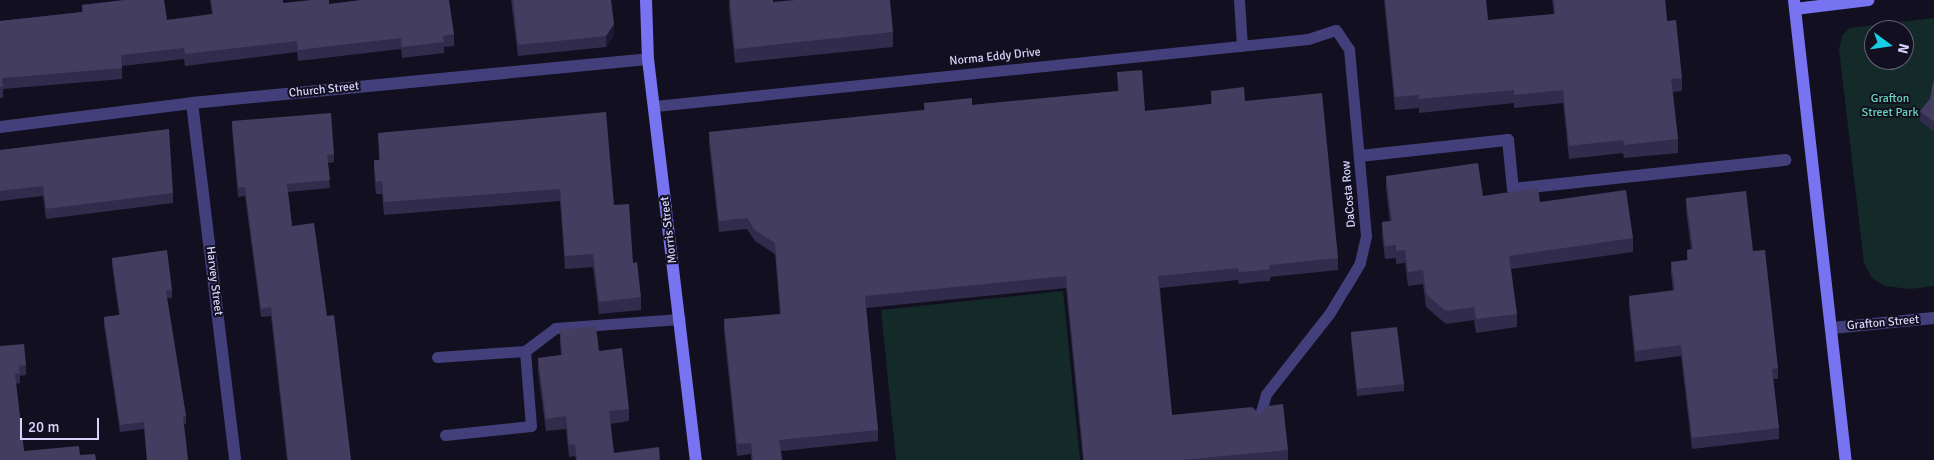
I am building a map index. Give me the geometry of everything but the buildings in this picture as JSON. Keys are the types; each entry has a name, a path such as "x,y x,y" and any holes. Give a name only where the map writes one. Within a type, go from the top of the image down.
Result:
{"street":[{"name":"Morris Street","path":"646,0 648,59 696,460"},
{"path":"1846,460 1795,4 1868,0"},
{"name":"Church Street","path":"0,127 192,103 648,59"},
{"name":"Harvey Street","path":"192,103 234,460"},
{"path":"1360,156 1508,140 1512,189 1784,160"},
{"name":"Grafton Street","path":"1832,328 1934,318"}],"lane":[{"path":"1238,0 1242,46"},
{"name":"Norma Eddy Drive","path":"655,106 1308,39 1336,30"},
{"name":"DaCosta Row","path":"1259,418 1266,394 1329,314 1360,262 1366,236 1360,156 1348,49 1336,30"},
{"path":"437,357 525,351 555,328 680,319"},
{"path":"445,435 531,426 525,351"}],"green space":[{"name":"Grafton Street Park","path":"1934,18 1934,286 1910,289 1885,286 1872,278 1864,263 1839,49 1842,36 1850,28 1864,26 1864,70 1914,70 1914,20"},
{"path":"1063,291 1080,460 896,460 881,310"}]}
